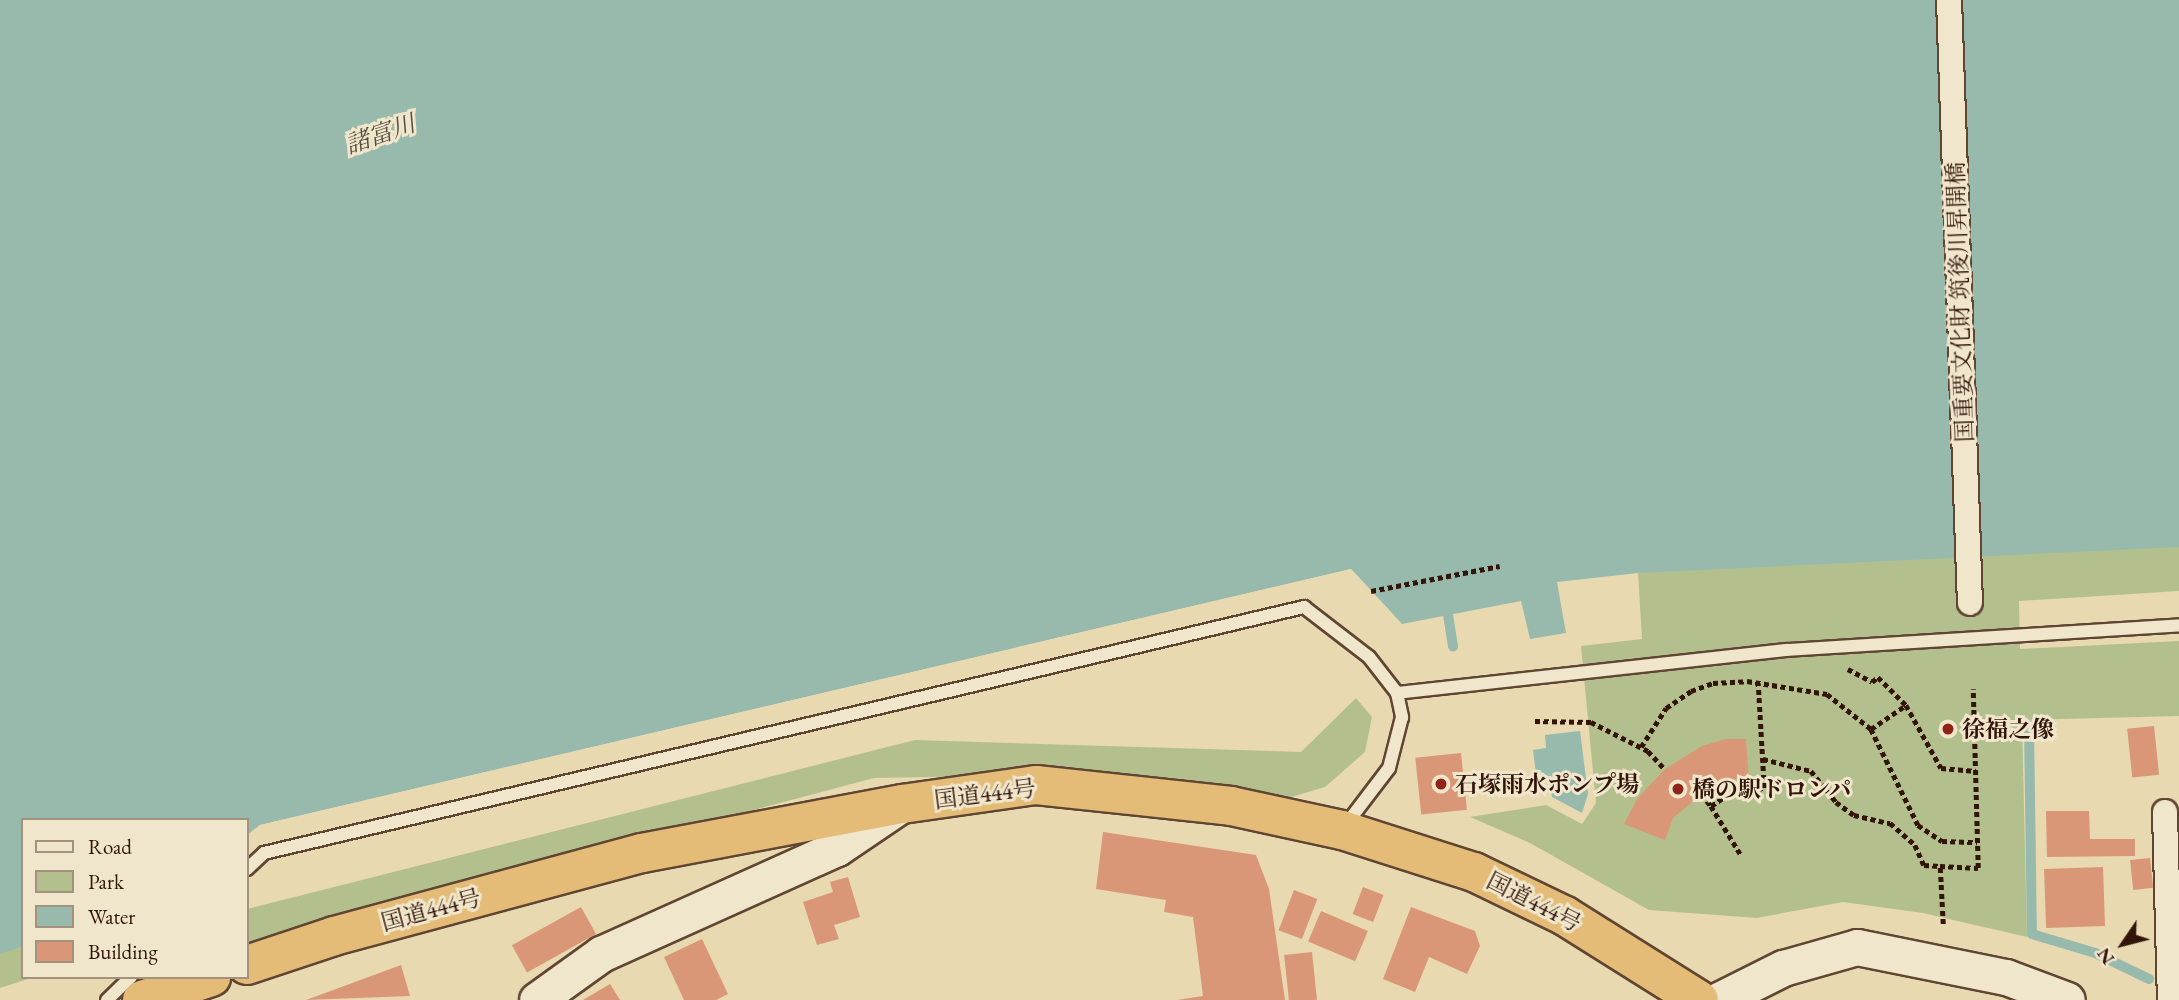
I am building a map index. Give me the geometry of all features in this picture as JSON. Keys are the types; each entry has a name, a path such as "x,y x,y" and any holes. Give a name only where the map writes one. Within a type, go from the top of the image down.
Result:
{"highway":[{"name":"国道444号","path":"248,965 334,936 642,853 902,804 1036,785 1231,806 1342,830 1474,872 1565,916 1699,1000"},
{"path":"142,1000 205,979"}],"street":[{"name":"国重要文化財 筑後川昇開橋","path":"1949,0 1970,603"},
{"path":"537,1000 601,954 837,848 902,804"},
{"path":"2165,812 2170,1000"},
{"path":"1719,1000 1783,968 1857,947 2004,988 2067,1000"}],"lane":[{"path":"248,868 264,853 1304,607 1368,657 1397,693 1402,717 1390,768 1342,830"},
{"path":"1397,693 1787,650 2179,625"},
{"path":"107,1000 129,979"}],"path":[{"path":"1371,591 1500,566"},
{"path":"1837,663 1872,682 1878,677 1906,705 1941,768 1976,771"},
{"path":"1641,747 1666,708 1690,691 1713,683 1758,683 1827,694 1871,729 1918,825 1942,841 1978,842"},
{"path":"1711,806 1732,792 1764,788 1758,683"},
{"path":"1763,759 1811,771 1854,815 1890,823 1915,845 1924,865 1978,868 1973,689"},
{"path":"1871,729 1906,705"},
{"path":"1535,721 1580,721 1641,747 1665,769"},
{"path":"1702,794 1741,855"},
{"path":"1940,866 1943,924"}],"green space":[{"path":"2179,499 2179,591 2019,601 2020,649 2179,641 2179,716 2022,720 2027,937 1923,913 1843,902 1757,918 1649,910 1530,843 1470,817 1546,805 1582,824 1596,803 1581,646 1642,639 1638,573"},
{"path":"1356,698 1372,717 1365,752 1325,787 1278,801 1097,774 874,778 248,945 248,909 915,740 1301,752"},
{"path":"21,928 21,979 28,979 0,988 0,934"}],"water":[{"name":"諸富川","path":"0,0 2179,0 2179,547 1638,573 1557,582 1566,633 1530,639 1521,601 1402,624 1351,569 260,825 248,834 248,818 21,818 21,947 0,954"},
{"path":"1580,731 1588,794 1582,813 1552,797 1549,780 1537,781 1533,750 1546,748 1545,735"}],"pier":[{"path":"1351,569 1402,624 1350,573 262,829 248,838 260,825"}],"building":[{"path":"2154,726 2159,775 2132,778 2127,729"},
{"name":"橋の駅ドロンパ","path":"1726,739 1746,739 1749,781 1733,779 1702,794 1673,818 1665,840 1624,824 1637,799 1665,769 1702,746"},
{"name":"石塚雨水ポンプ場","path":"1461,753 1467,810 1421,814 1415,758"},
{"path":"2046,811 2089,811 2090,839 2135,839 2135,856 2047,857"},
{"path":"1103,832 1256,855 1269,889 1285,1000 1177,1000 1203,996 1193,917 1164,912 1166,900 1096,889"},
{"path":"2150,858 2153,888 2133,890 2130,860"},
{"path":"2103,867 2105,926 2046,928 2044,869"},
{"path":"848,877 860,917 834,925 839,939 817,945 803,902 833,892 830,882"},
{"path":"1363,887 1384,895 1373,922 1353,914"},
{"path":"1294,890 1317,899 1302,939 1279,930"},
{"path":"581,907 596,934 527,972 512,945"},
{"path":"1411,907 1475,931 1480,946 1467,974 1429,957 1415,992 1383,979"},
{"path":"1321,911 1368,931 1355,961 1308,941"},
{"path":"702,939 728,994 716,1000 684,1000 664,957"},
{"path":"1312,952 1317,1000 1289,1000 1284,955"},
{"path":"401,965 410,996 306,1000"},
{"path":"610,984 620,1000 583,1000"}],"waterway":[{"path":"1446,602 1453,646"},
{"path":"2029,725 2032,934 2095,953 2149,979"}],"place":[{"name":"徐福之像","path":"1948,729"},
{"name":"石塚雨水ポンプ場","path":"1441,784"},
{"name":"橋の駅ドロンパ","path":"1678,789"}]}
